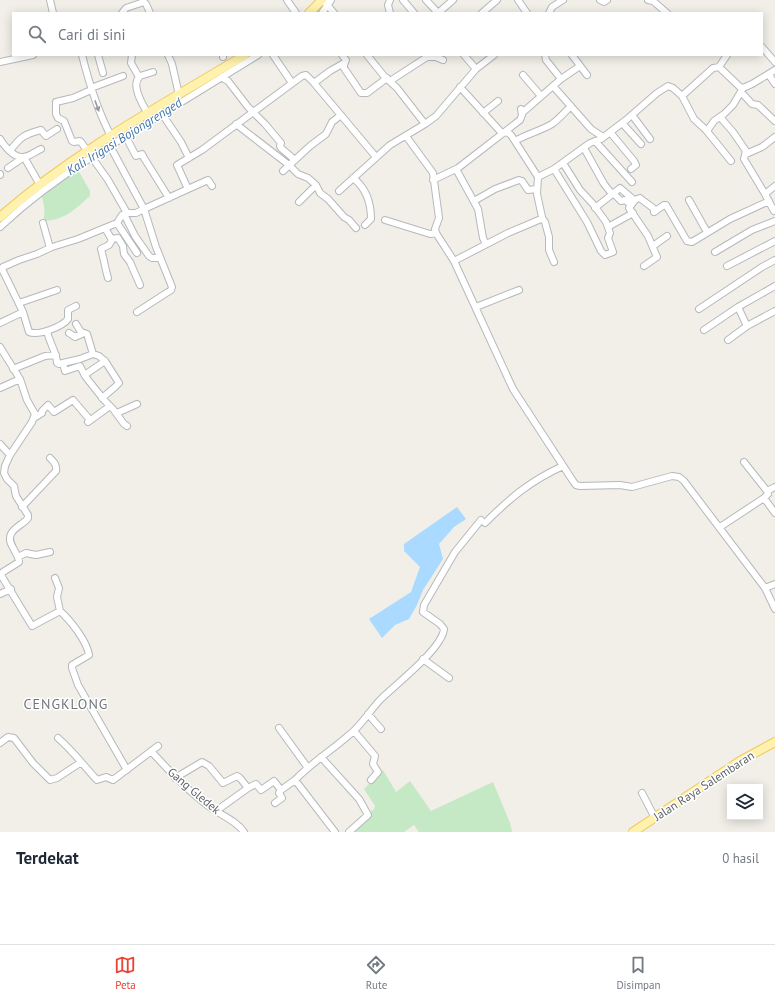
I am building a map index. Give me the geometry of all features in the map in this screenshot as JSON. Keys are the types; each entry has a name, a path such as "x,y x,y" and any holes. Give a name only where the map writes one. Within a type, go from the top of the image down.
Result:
{"main road":[{"path":"311,12 326,2"},
{"path":"2,220 40,185 110,141 148,114 161,111 179,95 213,79 244,56"},
{"name":"Jalan Raya Salembaran","path":"633,832 740,762 775,742"}],"street":[{"path":"50,0 53,12"},
{"path":"287,0 295,12"},
{"path":"390,0 388,5 390,12"},
{"path":"404,0 413,12"},
{"path":"426,0 437,12"},
{"path":"439,12 452,0"},
{"path":"483,12 498,0"},
{"path":"518,0 526,12"},
{"path":"550,12 552,7 563,0"},
{"path":"600,0 604,2 607,0"},
{"path":"648,0 653,1 666,12"},
{"path":"123,12 126,8 144,2 150,12"},
{"path":"322,12 326,2"},
{"path":"326,2 333,12"},
{"path":"763,48 775,62"},
{"path":"0,62 28,56"},
{"path":"82,56 100,115 110,141 144,209 172,290 137,312"},
{"path":"98,56 103,73"},
{"path":"132,56 131,63 139,77"},
{"path":"168,56 172,64 179,95"},
{"path":"256,56 224,72 224,79 252,112 277,137 281,143 281,148 295,160"},
{"path":"274,56 292,83"},
{"path":"343,56 346,60 344,63 344,68 359,90 363,93 427,57 436,57 443,60"},
{"path":"368,56 388,80 397,88 424,124"},
{"path":"465,56 476,69"},
{"path":"339,192 390,145 436,116 476,69 493,56"},
{"path":"545,56 546,60 561,79"},
{"path":"573,56 588,75"},
{"path":"719,67 725,56"},
{"path":"314,83 344,63"},
{"path":"433,180 456,169 520,120 522,117 522,111 528,109 561,79 580,66"},
{"path":"719,67 740,87 752,104 758,105 775,121"},
{"path":"682,96 713,68 719,67"},
{"path":"707,131 714,121 733,105 742,90 775,70"},
{"path":"148,114 141,102 136,87 136,82 139,77 152,72"},
{"path":"188,189 176,166 179,163 202,150 252,112 305,75 308,76 341,114 376,157"},
{"path":"523,75 542,96"},
{"path":"768,75 775,84"},
{"path":"123,76 73,98 57,102 55,106 56,114 58,118 64,121 72,140 74,142 81,141 108,180 126,214 135,236 149,256 152,258 160,258"},
{"path":"110,141 126,137 161,111 213,79"},
{"path":"553,86 591,129 603,137"},
{"path":"538,177 554,169 603,137 632,115 657,93 668,86 673,88 682,96 694,119 707,131 730,161"},
{"path":"460,87 502,133 509,133 538,177 536,194 542,218 545,222 549,237 549,250 554,262"},
{"path":"483,113 498,101"},
{"path":"515,141 527,134 552,124 571,106"},
{"path":"161,111 181,142 189,158"},
{"path":"283,171 310,146 326,134 332,122 341,114"},
{"path":"632,115 650,139"},
{"path":"720,117 733,132 746,151 744,160 775,211"},
{"path":"622,123 641,144"},
{"path":"236,124 289,165 298,174 305,176 316,185 320,193 328,199 356,228"},
{"path":"10,151 22,137 41,130 46,136 57,129"},
{"path":"610,132 634,161 636,165 631,169"},
{"path":"406,136 432,171 439,218 435,229 436,233 454,260 513,390 576,485 632,486 672,476 679,477 684,481 720,527 764,588 775,609"},
{"path":"126,137 136,156 142,154 169,198"},
{"path":"746,154 762,147 775,137"},
{"path":"0,139 3,147 19,157 24,157"},
{"path":"595,141 632,182"},
{"path":"584,148 604,184 621,202 625,200 633,203"},
{"path":"8,168 24,157 41,149"},
{"path":"20,205 90,154"},
{"path":"24,157 40,185"},
{"path":"554,169 587,222 601,251 605,255 614,252 608,238 610,233 608,227 580,190 563,163"},
{"path":"456,169 478,209 486,244"},
{"path":"353,178 364,189 371,209 371,219 365,225"},
{"path":"76,306 67,311 67,321 47,331 33,333 29,332 23,312 2,269 3,267 117,223 122,215 136,213 208,180 212,186"},
{"path":"474,200 495,189 519,180 522,181 528,190 537,189"},
{"path":"299,202 316,185"},
{"path":"765,194 775,186"},
{"path":"595,208 620,188 633,203"},
{"path":"644,266 658,257 653,246 629,208 640,198 643,202 651,205 655,212 666,205 687,241 692,242 730,219 769,201"},
{"path":"689,200 707,232"},
{"path":"608,227 633,213"},
{"path":"454,260 542,218"},
{"path":"385,220 430,234 436,233"},
{"path":"715,252 752,230 775,220"},
{"path":"43,223 50,248"},
{"path":"117,223 137,253"},
{"path":"105,228 111,239 109,245 101,249 104,267 108,278"},
{"path":"653,246 667,236"},
{"path":"111,239 118,238 123,244 124,254 130,262 140,285"},
{"path":"727,266 775,241"},
{"path":"699,309 775,260"},
{"path":"704,330 738,307 775,286"},
{"path":"19,303 57,290"},
{"path":"476,307 519,290"},
{"path":"738,307 747,326"},
{"path":"728,340 747,326 775,311"},
{"path":"0,323 23,312"},
{"path":"76,324 81,332 87,334 93,354"},
{"path":"47,331 48,338 56,355 58,364 80,359 93,354 99,356 105,361 118,383 116,387 102,398"},
{"path":"69,333 75,337 84,332"},
{"path":"0,348 20,379 27,400 35,414 34,418"},
{"path":"14,369 46,356 56,355"},
{"path":"85,376 94,367 105,361"},
{"path":"63,363 65,371 80,366 85,376 102,398 124,424 128,426"},
{"path":"0,388 20,379"},
{"path":"60,611 32,626 11,589 1,576 3,572 19,562 10,538 12,531 28,518 16,496 14,486 5,477 4,470 10,456 34,418 42,413 42,411 48,406 54,412 73,400 89,421 110,406"},
{"path":"117,414 137,404"},
{"path":"0,444 10,456"},
{"path":"22,507 56,471 57,467 50,458"},
{"path":"744,462 767,491"},
{"path":"281,790 354,731 381,699 438,644 444,629 440,624 424,613 423,610 424,605 455,552 483,522 525,487 546,474 563,466"},
{"path":"0,483 5,477"},
{"path":"720,527 764,498 768,494 767,491 775,486"},
{"path":"764,498 775,513"},
{"path":"18,557 28,553 36,555 50,552"},
{"path":"55,578 59,588 57,597 60,611 66,616 77,631 89,652 88,655 72,665 74,676 94,715 127,770"},
{"path":"764,588 775,584"},
{"path":"0,594 11,589"},
{"path":"423,659 448,678"},
{"path":"368,714 382,729"},
{"path":"279,728 308,768"},
{"path":"354,731 375,756 373,764 378,772 371,780"},
{"path":"0,743 8,737 14,738 33,763 50,780 60,776 80,763"},
{"path":"58,738 72,751 80,763 97,780 106,777 113,780 158,746"},
{"name":"Gang Gledek","path":"152,752 175,778 216,811 239,825 244,832"},
{"path":"321,757 359,799 368,815 350,832"},
{"path":"175,778 203,762 209,766 222,783 237,776 248,788"},
{"path":"295,780 335,832"},
{"path":"216,811 248,788 256,784 261,790 274,781 281,790 280,793 282,798 275,803"},
{"path":"642,793 655,818"}],"green space":[{"path":"74,163 90,191 90,196 74,210 57,219 43,221 44,208 41,195 20,203"},
{"path":"383,770 396,792 410,781 431,811 493,782 510,823 512,832 419,832 414,825 404,832 347,832 374,809 375,806 364,789"}],"water":[{"path":"457,507 466,519 454,527 439,544 443,559 423,590 409,619 395,625 382,638 369,619 411,592 420,567 404,551 404,544"}],"waterway":[{"name":"Kali Irigasi Bojongrenged","path":"317,12 328,1"},
{"name":"Kali Irigasi Bojongrenged","path":"113,141 163,110"}],"district":[{"name":"CENGKLONG","path":"66,704"}]}
